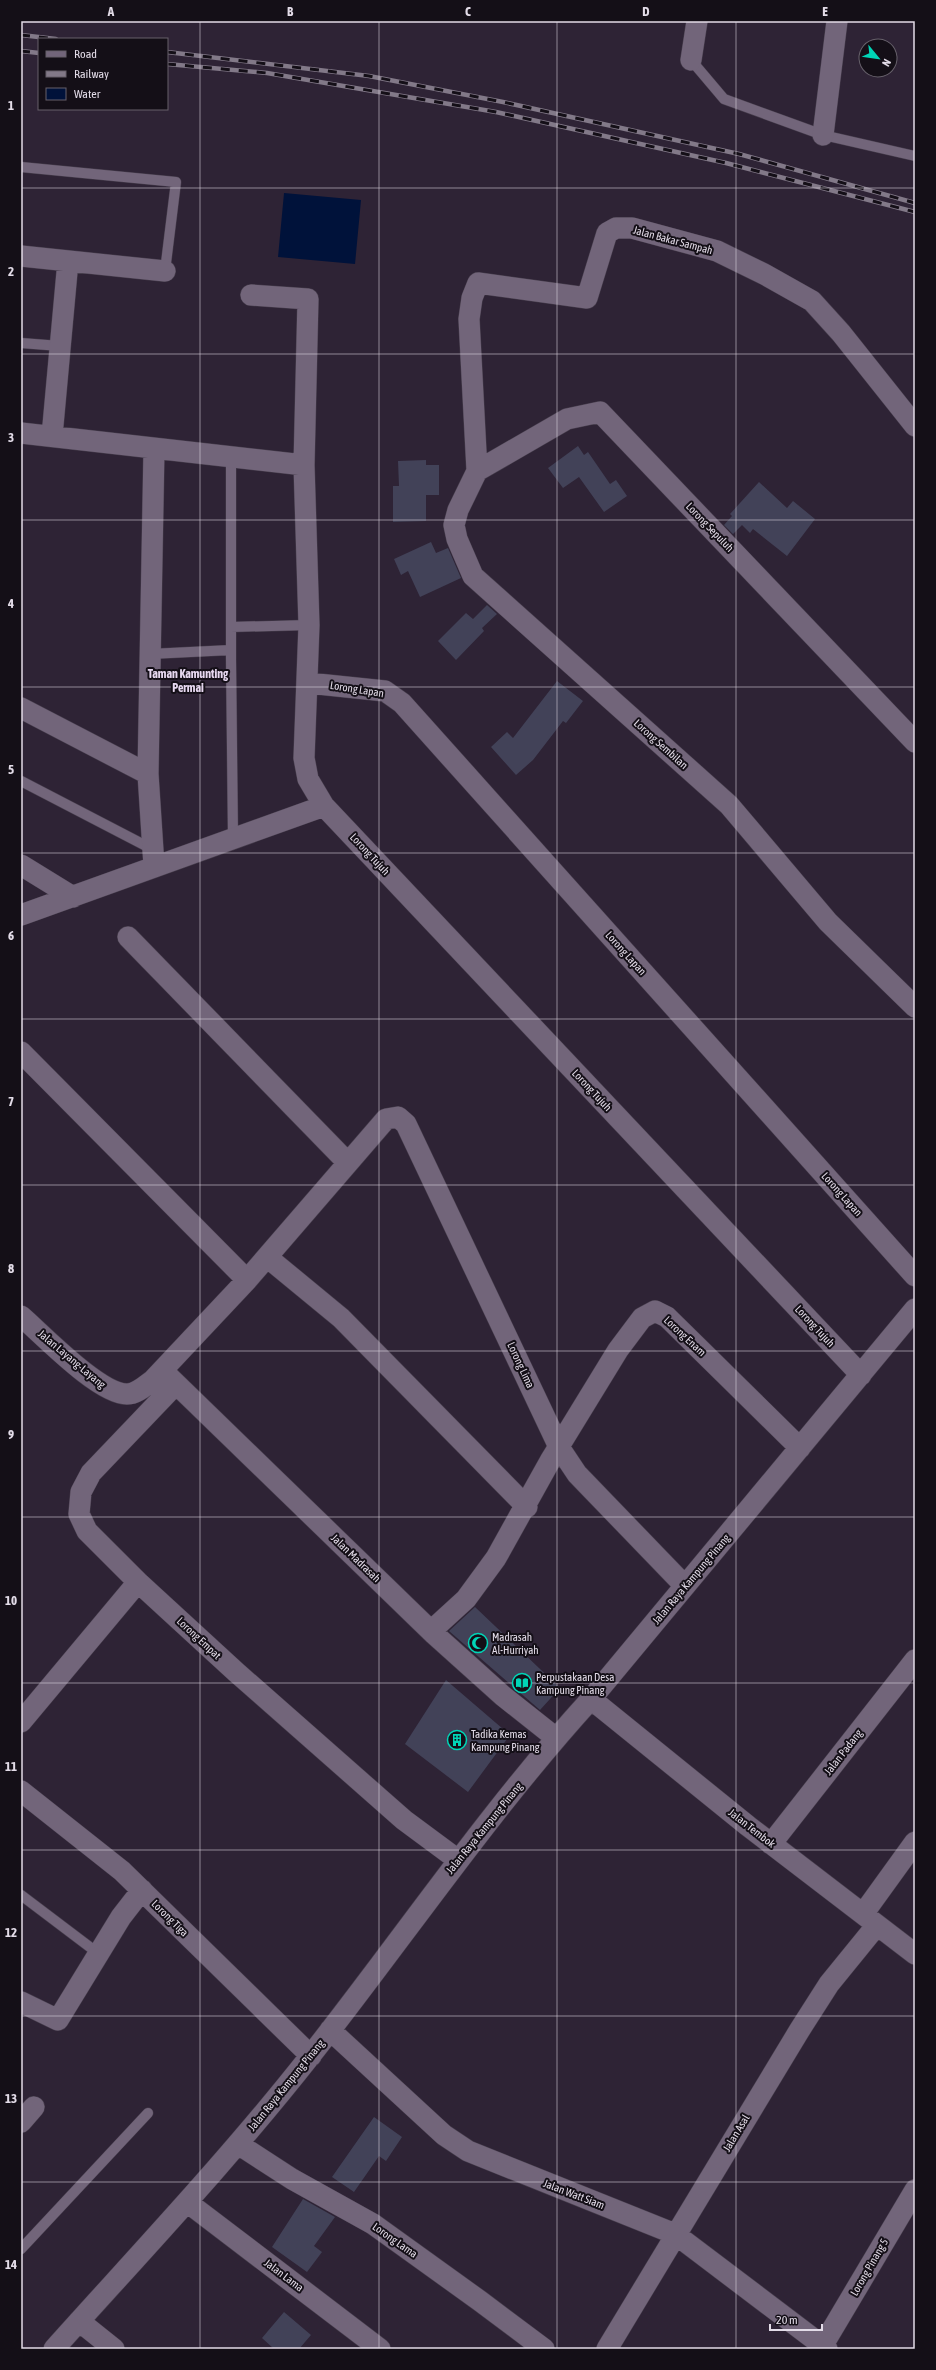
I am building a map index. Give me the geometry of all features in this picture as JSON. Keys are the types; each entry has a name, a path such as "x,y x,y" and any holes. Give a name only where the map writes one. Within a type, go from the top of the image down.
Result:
{"street":[{"path":"691,60 697,21"},
{"path":"824,135 837,21"},
{"name":"Jalan Bakar Sampah","path":"477,471 469,319 472,298 478,283 587,298 607,233 616,228 632,228 717,251 764,274 812,301 841,334 915,426"},
{"path":"21,256 164,271"},
{"path":"52,436 68,261"},
{"name":"Lorong Tujuh","path":"251,295 308,299 304,465 309,625 304,758 308,779 324,806 861,1375"},
{"name":"Lorong Sepuluh","path":"477,471 568,418 600,412 915,742"},
{"path":"21,433 304,465"},
{"path":"153,858 148,774 154,449"},
{"name":"Lorong Sembilan","path":"477,471 458,510 454,525 456,539 473,576 729,805 828,922 915,1007"},
{"name":"Lorong Lapan","path":"308,682 385,691 402,703 915,1276"},
{"path":"21,708 148,774"},
{"path":"21,915 73,897 153,858 233,838 324,806"},
{"path":"21,865 73,897"},
{"path":"128,937 347,1162 247,1280 169,1377"},
{"path":"21,1052 247,1280"},
{"name":"Lorong Lima","path":"347,1162 386,1119 398,1117 406,1124 559,1447 577,1474 685,1586"},
{"path":"267,1258 341,1318 527,1507"},
{"name":"Jalan Raya Kampung Pinang","path":"54,2349 238,2144 311,2056 458,1860 556,1738 591,1699 915,1309"},
{"name":"Lorong Enam","path":"559,1447 618,1350 642,1318 654,1311 667,1317 800,1448"},
{"name":"Jalan Layang-Layang","path":"21,1316 94,1380 113,1392 128,1395 169,1377"},
{"name":"Lorong Empat","path":"169,1377 91,1473 81,1492 79,1514 87,1531 138,1582 236,1672 398,1814 458,1860"},
{"name":"Jalan Madrasah","path":"169,1377 431,1631 503,1696 556,1738"},
{"path":"431,1631 466,1599 496,1558 527,1507 559,1447"},
{"path":"21,1722 138,1582"},
{"name":"Jalan Padang","path":"771,1844 915,1660"},
{"name":"Jalan Tembok","path":"591,1699 771,1844 915,1954"},
{"name":"Lorong Tiga","path":"21,1791 122,1871 311,2056"},
{"name":"Jalan Asal","path":"607,2349 798,2031 870,1919 915,1842"},
{"path":"21,2002 58,2020 121,1916 142,1890"},
{"name":"Jalan Watt Siam","path":"330,2030 444,2136 468,2151 675,2234 825,2347"},
{"name":"Lorong Lama","path":"238,2144 292,2179 373,2224 544,2349"},
{"name":"Lorong Pinang 5","path":"825,2347 915,2190"},
{"name":"Jalan Lama","path":"187,2202 380,2349"},
{"path":"79,2321 114,2349"}],"lane":[{"path":"691,60 724,99 824,135 915,156"},
{"path":"21,167 176,182 164,271"},
{"path":"21,343 60,346"},
{"path":"232,457 231,650 233,838"},
{"path":"231,627 309,625"},
{"path":"150,654 231,650"},
{"path":"21,781 153,858"},
{"path":"21,1895 99,1954"},
{"path":"21,2249 148,2114"}],"water":[{"path":"284,193 361,200 355,264 278,257"}],"building":[{"path":"578,446 584,455 588,452 610,484 616,480 627,496 604,512 579,477 563,488 548,468"},
{"path":"426,460 426,465 439,465 439,495 426,495 426,521 393,522 393,486 399,486 398,461"},
{"path":"759,482 787,508 793,501 815,519 787,556 753,529 750,533 742,525 733,534 724,525 732,516 730,514"},
{"path":"431,542 436,553 448,548 461,578 420,597 408,571 401,575 394,559"},
{"path":"487,605 497,614 482,628 484,631 456,660 438,641 466,613 473,619"},
{"path":"557,681 583,701 566,723 563,721 533,760 516,775 491,747 507,732 513,738"},
{"path":"475,1607 560,1688 540,1710 449,1631"},
{"name":"Tadika Kemas Kampung Pinang","path":"446,1680 510,1735 468,1792 405,1744"},
{"path":"374,2117 402,2137 386,2161 379,2156 354,2192 332,2177"},
{"path":"303,2199 335,2217 314,2246 322,2252 307,2272 272,2247"},
{"path":"284,2312 311,2335 299,2349 274,2349 262,2338"}],"railway":[{"path":"21,35 47,38"},
{"path":"21,51 38,53"},
{"path":"168,52 369,76 503,102 739,154 915,203"},
{"path":"168,64 267,73 496,112 726,163 915,212"}],"place":[{"name":"Madrasah Al-Hurriyah","path":"478,1643"},
{"name":"Perpustakaan Desa Kampung Pinang","path":"522,1683"},
{"name":"Tadika Kemas Kampung Pinang","path":"457,1740"}],"district":[{"name":"Taman Kamunting Permai","path":"188,681"}]}
